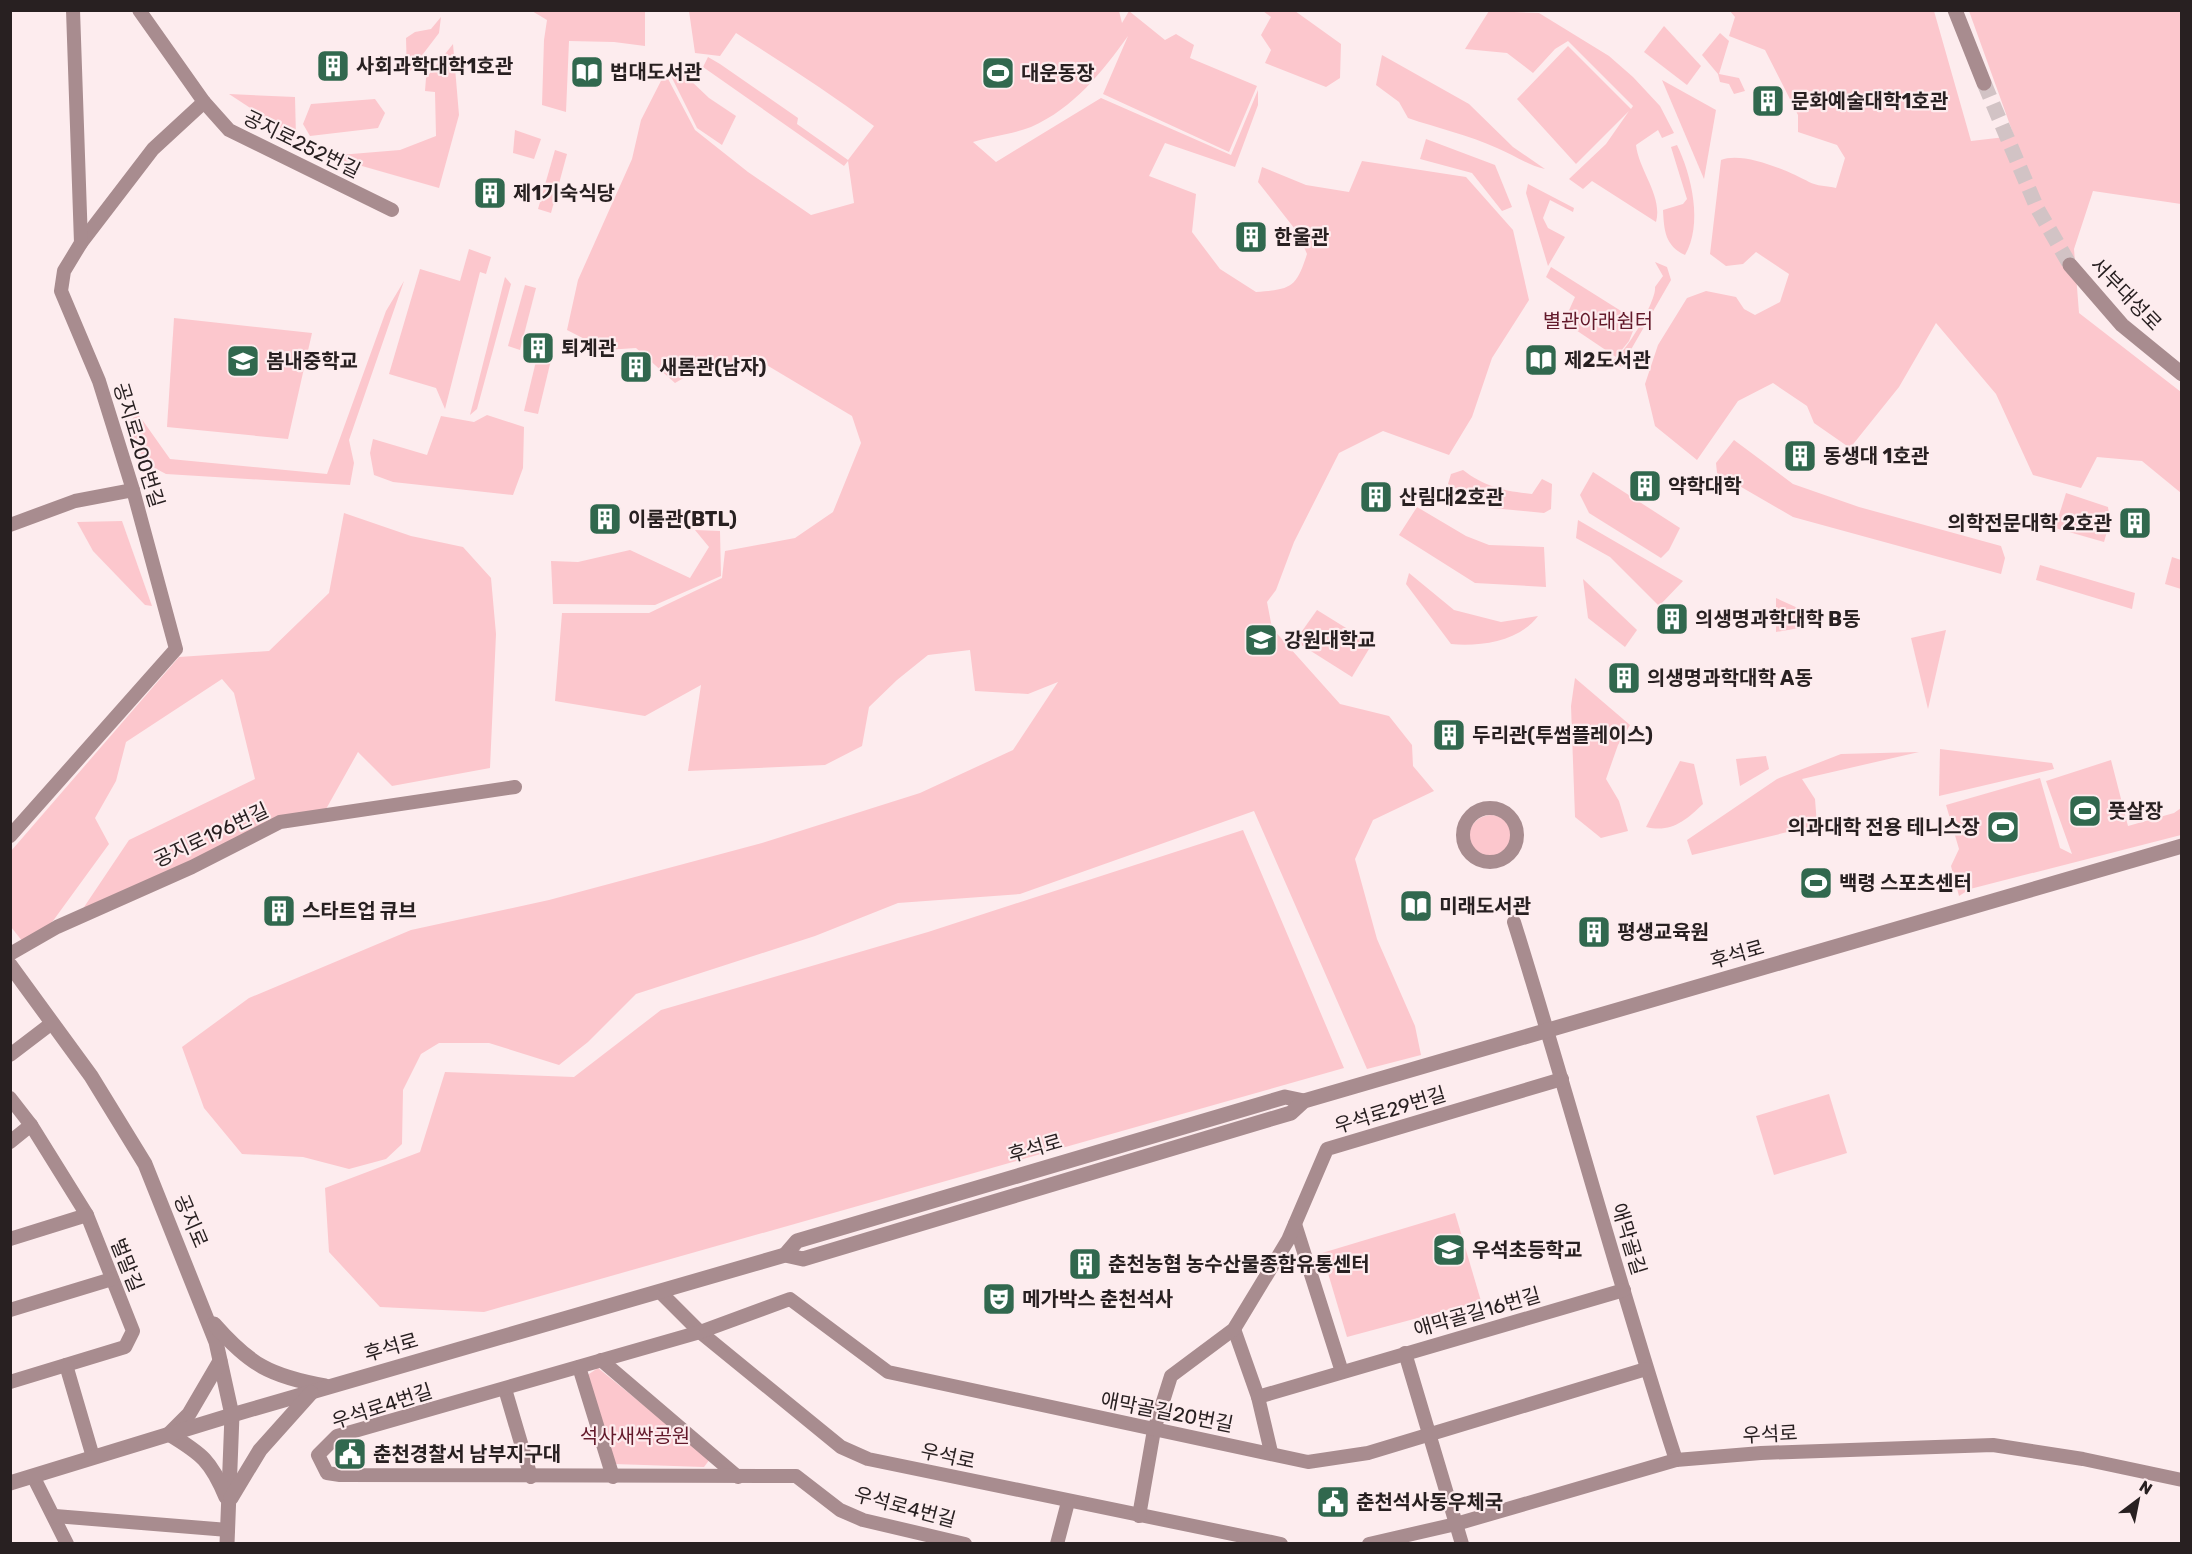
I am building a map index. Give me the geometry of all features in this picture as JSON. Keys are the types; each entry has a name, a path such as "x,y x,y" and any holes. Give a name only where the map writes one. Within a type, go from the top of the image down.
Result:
{"street":[{"path":"73,10 81,243"},
{"name":"공지로252번길","path":"139,10 204,102 229,130 392,210"},
{"path":"1955,10 1984,83"},
{"path":"81,243 153,149 204,102"},
{"name":"공지로200번길","path":"10,836 176,649 133,490 99,381 61,291 64,271 81,243"},
{"name":"서부대성로","path":"2070,265 2122,325 2181,374"},
{"path":"10,525 75,501 133,490"},
{"name":"공지로196번길","path":"10,954 57,927 192,867 280,822 515,787"},
{"name":"후석로","path":"10,1483 232,1415 785,1255 797,1240 1285,1097 1304,1101 2181,846"},
{"name":"애막골길","path":"1514,922 1548,1029 1646,1369 1676,1460"},
{"name":"공지로","path":"10,965 91,1076 145,1164 206,1314 220,1361 232,1415 227,1537 55,1516"},
{"path":"10,1055 52,1023"},
{"name":"우석로29번길","path":"1139,1516 1154,1430 1171,1376 1234,1329 1288,1240 1327,1149 1562,1078"},
{"name":"벌말길","path":"10,1098 31,1125 87,1215 133,1331 125,1347 10,1382"},
{"path":"10,1142 31,1125"},
{"path":"10,1239 87,1215"},
{"path":"1295,1224 1342,1372"},
{"path":"10,1310 111,1279"},
{"name":"애막골길16번길","path":"1258,1397 1624,1290"},
{"name":"우석로","path":"660,1292 700,1332 841,1447 868,1459 1068,1502 1281,1544"},
{"name":"애막골길20번길","path":"700,1332 790,1299 888,1372 1154,1430 1271,1452 1308,1462 1368,1453 1646,1369"},
{"path":"206,1314 247,1359 292,1380 331,1387"},
{"path":"1234,1329 1258,1397 1271,1452"},
{"name":"우석로4번길","path":"700,1332 337,1436 318,1455 327,1473 340,1475 796,1476 840,1510 862,1520 965,1544"},
{"path":"1405,1353 1462,1544"},
{"path":"601,1360 738,1477"},
{"path":"220,1361 189,1414 169,1434 194,1449 214,1468 229,1503"},
{"path":"66,1365 93,1457"},
{"path":"579,1367 613,1477"},
{"path":"505,1389 531,1477"},
{"path":"229,1503 245,1470 311,1392"},
{"name":"우석로","path":"1369,1544 1456,1524 1676,1460 1761,1453 1993,1445 2084,1459 2181,1480"},
{"path":"33,1476 67,1544"},
{"path":"1058,1544 1068,1502"}],"green space":[{"path":"532,11 645,11 645,46 614,42 569,41 566,112 542,105 544,40 547,20"},
{"path":"689,11 1119,11 1122,23 1129,11 1165,40 1176,34 1194,45 1190,58 1257,86 1229,152 1103,94 1128,36 1097,76 1061,110 1031,127 973,142 996,162 1101,98 1231,155 1258,90 1258,105 1235,167 1165,143 1149,176 1196,194 1192,232 1220,269 1256,292 1278,290 1291,285 1296,280 1307,254 1298,233 1258,182 1262,167 1306,185 1349,192 1362,161 1466,177 1513,230 1529,300 1492,358 1472,417 1449,455 1383,431 1339,453 1294,542 1276,590 1267,602 1272,628 1340,704 1389,716 1412,745 1413,766 1434,791 1373,820 1355,859 1377,939 1415,1026 1421,1055 1367,1069 1254,811 1020,894 898,903 815,936 636,994 588,1042 559,1065 489,1043 439,1043 421,1054 403,1090 402,1144 386,1159 349,1169 303,1157 242,1154 204,1108 182,1047 249,998 411,930 549,900 762,843 920,793 1013,750 1058,682 1028,694 975,691 970,650 928,655 869,707 862,746 825,765 688,771 701,685 645,716 555,701 562,613 649,613 722,578 725,551 795,538 833,512 861,443 852,416 760,361 706,365 675,383 636,348 606,350 567,330 578,280 632,159 641,120 665,73 695,130 748,172 811,215 854,203 848,161 844,166 703,67 708,57 720,64 798,118 797,124 848,160 874,126 736,33 720,56 695,53"},
{"path":"1263,11 1295,11 1341,44 1340,78 1326,87 1265,63 1271,50 1261,35 1271,17"},
{"path":"1489,11 1539,13 1609,56 1633,77 1660,106 1674,133 1662,138 1658,130 1636,145 1641,164 1654,193 1656,222 1592,181 1583,189 1569,179 1606,144 1629,111 1576,164 1517,99 1568,46 1631,109 1633,106 1568,41 1555,49 1533,73 1507,53 1465,49"},
{"path":"1730,11 1934,11 1971,141 2014,136 1969,11 2181,11 2181,204 2093,191 2074,249 2079,313 2181,392 2181,493 2142,461 2097,457 2081,488 2033,475 1996,394 1936,323 1899,387 1850,448 1814,423 1807,406 1773,383 1738,401 1697,460 1655,426 1645,384 1658,345 1687,298 1706,291 1736,297 1744,309 1755,315 1780,302 1789,274 1756,252 1743,264 1726,266 1710,254 1721,160 1741,158 1753,160 1812,183 1836,188 1845,158 1837,145 1798,132 1798,115 1765,50 1729,36 1735,17"},
{"path":"441,17 439,33 407,75 406,38 415,32 431,29"},
{"path":"1664,26 1701,66 1687,85 1644,52"},
{"path":"1720,33 1729,41 1719,74 1739,78 1745,91 1734,94 1729,84 1720,82 1718,74 1702,55"},
{"path":"453,44 459,115 439,188 327,156 400,150 436,136 435,92 425,91 426,78"},
{"path":"1382,55 1469,104 1513,147 1545,169 1475,139 1408,118 1399,102 1376,85"},
{"path":"670,61 709,98 736,116 722,145 697,128 671,76"},
{"path":"1662,80 1716,110 1704,179"},
{"path":"229,94 295,97 296,138"},
{"path":"375,99 385,113 378,128 310,136 303,124 311,104"},
{"path":"515,130 541,139 534,159 513,153"},
{"path":"1426,139 1495,165 1512,207 1502,211 1472,173 1420,159"},
{"path":"1677,145 1687,171 1693,200 1693,230 1685,255 1673,247 1667,237 1663,217 1663,210 1683,204 1687,199 1671,147"},
{"path":"555,150 567,154 551,213 538,209"},
{"path":"1528,184 1574,208 1573,212 1550,200 1543,218 1548,228 1565,237 1548,266 1526,193"},
{"path":"469,249 491,257 486,274 480,272 445,409 436,388 389,374 420,269 460,281"},
{"path":"1655,262 1667,267 1671,280 1621,367 1612,361 1618,357 1639,327 1651,303 1655,287 1663,276"},
{"name":"별관아래쉼터","path":"1551,267 1637,321 1629,341 1616,357 1567,324 1566,317 1575,297 1546,277"},
{"path":"505,277 511,284 477,409 470,415"},
{"path":"404,281 349,440 354,463 350,485 166,474 145,463 129,427 136,411 170,459 327,474 386,311"},
{"path":"525,285 536,288 520,350 508,346"},
{"path":"174,318 312,333 288,439 167,427"},
{"path":"537,357 551,360 538,414 524,411"},
{"path":"487,415 524,427 523,468 513,495 393,482 374,475 370,453 373,439 427,455 441,416 474,422"},
{"path":"1734,440 1793,484 1859,507 2001,546 2005,558 2001,574 1793,517 1717,473 1716,463"},
{"path":"1463,470 1495,487 1532,494 1542,479 1552,484 1551,509 1544,513 1492,508 1448,484 1451,474"},
{"path":"1593,472 1680,528 1669,550 1661,558 1589,513 1580,495"},
{"path":"2066,493 2108,507 2110,521 2104,542 2055,528"},
{"path":"1417,507 1466,536 1489,545 1544,547 1546,587 1475,583 1399,535"},
{"path":"344,513 411,536 463,547 491,578 496,634 490,768 392,786 358,752 321,818 283,828 70,928 129,840 255,779 234,693 222,679 126,742 116,781 95,818 109,844 42,936 27,947 11,927 11,851 179,657 269,651 329,593"},
{"path":"1578,520 1683,581 1659,606 1610,557 1576,538"},
{"path":"122,521 152,606 145,605 93,551 77,522"},
{"path":"695,530 720,531 721,576 655,605 553,604 551,561 578,562 630,550 690,578 709,547"},
{"path":"2172,557 2181,560 2181,589 2165,584"},
{"path":"2040,565 2135,593 2132,609 2036,580"},
{"path":"1409,573 1454,610 1501,622 1538,616 1521,631 1499,641 1451,644 1406,584"},
{"path":"1583,579 1637,630 1625,647 1588,618"},
{"path":"1776,598 1800,609 1805,627 1776,632"},
{"path":"1317,610 1372,644 1352,677 1295,641"},
{"path":"1946,630 1928,709 1911,638"},
{"path":"1575,678 1630,725 1618,745 1606,779 1619,801 1628,831 1601,838 1575,817 1571,706"},
{"path":"1940,749 2052,763 2054,769 1939,796"},
{"path":"1919,752 1802,779 1815,799 1817,825 1692,855 1687,840 1777,779 1841,754"},
{"path":"1766,756 1769,769 1740,786 1736,759"},
{"path":"2111,760 2128,826 2174,813 2181,808 2181,835 1970,889 1959,896 1951,866 1959,849 1946,805 2040,778 2060,848 2072,854 2046,781"},
{"path":"1680,761 1694,764 1703,804 1690,816 1670,827 1646,827"},
{"path":"1491,815 1500,816 1507,821 1512,828 1512,846 1507,853 1500,858 1491,859 1482,858 1475,853 1470,846 1469,837 1470,828 1475,821 1482,816"},
{"path":"1243,830 1344,1068 484,1312 380,1307 329,1252 325,1188 420,1152 445,1072 574,1077 661,1010 928,932"},
{"path":"1829,1094 1847,1153 1774,1175 1756,1116"},
{"path":"1455,1213 1481,1301 1347,1337 1322,1253"},
{"name":"석사새싹공원","path":"598,1368 710,1459 704,1467 614,1464 586,1376"}],"tunnel":[{"path":"1984,83 2037,208 2070,265"}],"place":[{"name":"사회과학대학1호관","path":"333,66"},
{"name":"법대도서관","path":"587,72"},
{"name":"대운동장","path":"998,73"},
{"name":"문화예술대학1호관","path":"1768,101"},
{"name":"제1기숙식당","path":"490,193"},
{"name":"한울관","path":"1251,237"},
{"name":"퇴계관","path":"538,348"},
{"name":"제2도서관","path":"1541,360"},
{"name":"봄내중학교","path":"243,361"},
{"name":"새롬관(남자)","path":"636,367"},
{"name":"동생대 1호관","path":"1800,456"},
{"name":"약학대학","path":"1645,486"},
{"name":"산림대2호관","path":"1376,497"},
{"name":"이룸관(BTL)","path":"605,519"},
{"name":"의학전문대학 2호관","path":"2135,523"},
{"name":"의생명과학대학 B동","path":"1672,619"},
{"name":"강원대학교","path":"1261,640"},
{"name":"의생명과학대학 A동","path":"1624,678"},
{"name":"두리관(투썸플레이스)","path":"1449,735"},
{"name":"풋살장","path":"2085,811"},
{"name":"의과대학 전용 테니스장","path":"2003,827"},
{"name":"백령 스포츠센터","path":"1816,883"},
{"name":"미래도서관","path":"1416,906"},
{"name":"스타트업 큐브","path":"279,911"},
{"name":"평생교육원","path":"1594,932"},
{"name":"우석초등학교","path":"1449,1250"},
{"name":"춘천농협 농수산물종합유통센터","path":"1085,1264"},
{"name":"메가박스 춘천석사","path":"999,1299"},
{"name":"춘천경찰서 남부지구대","path":"350,1454"},
{"name":"춘천석사동우체국","path":"1333,1502"}]}
